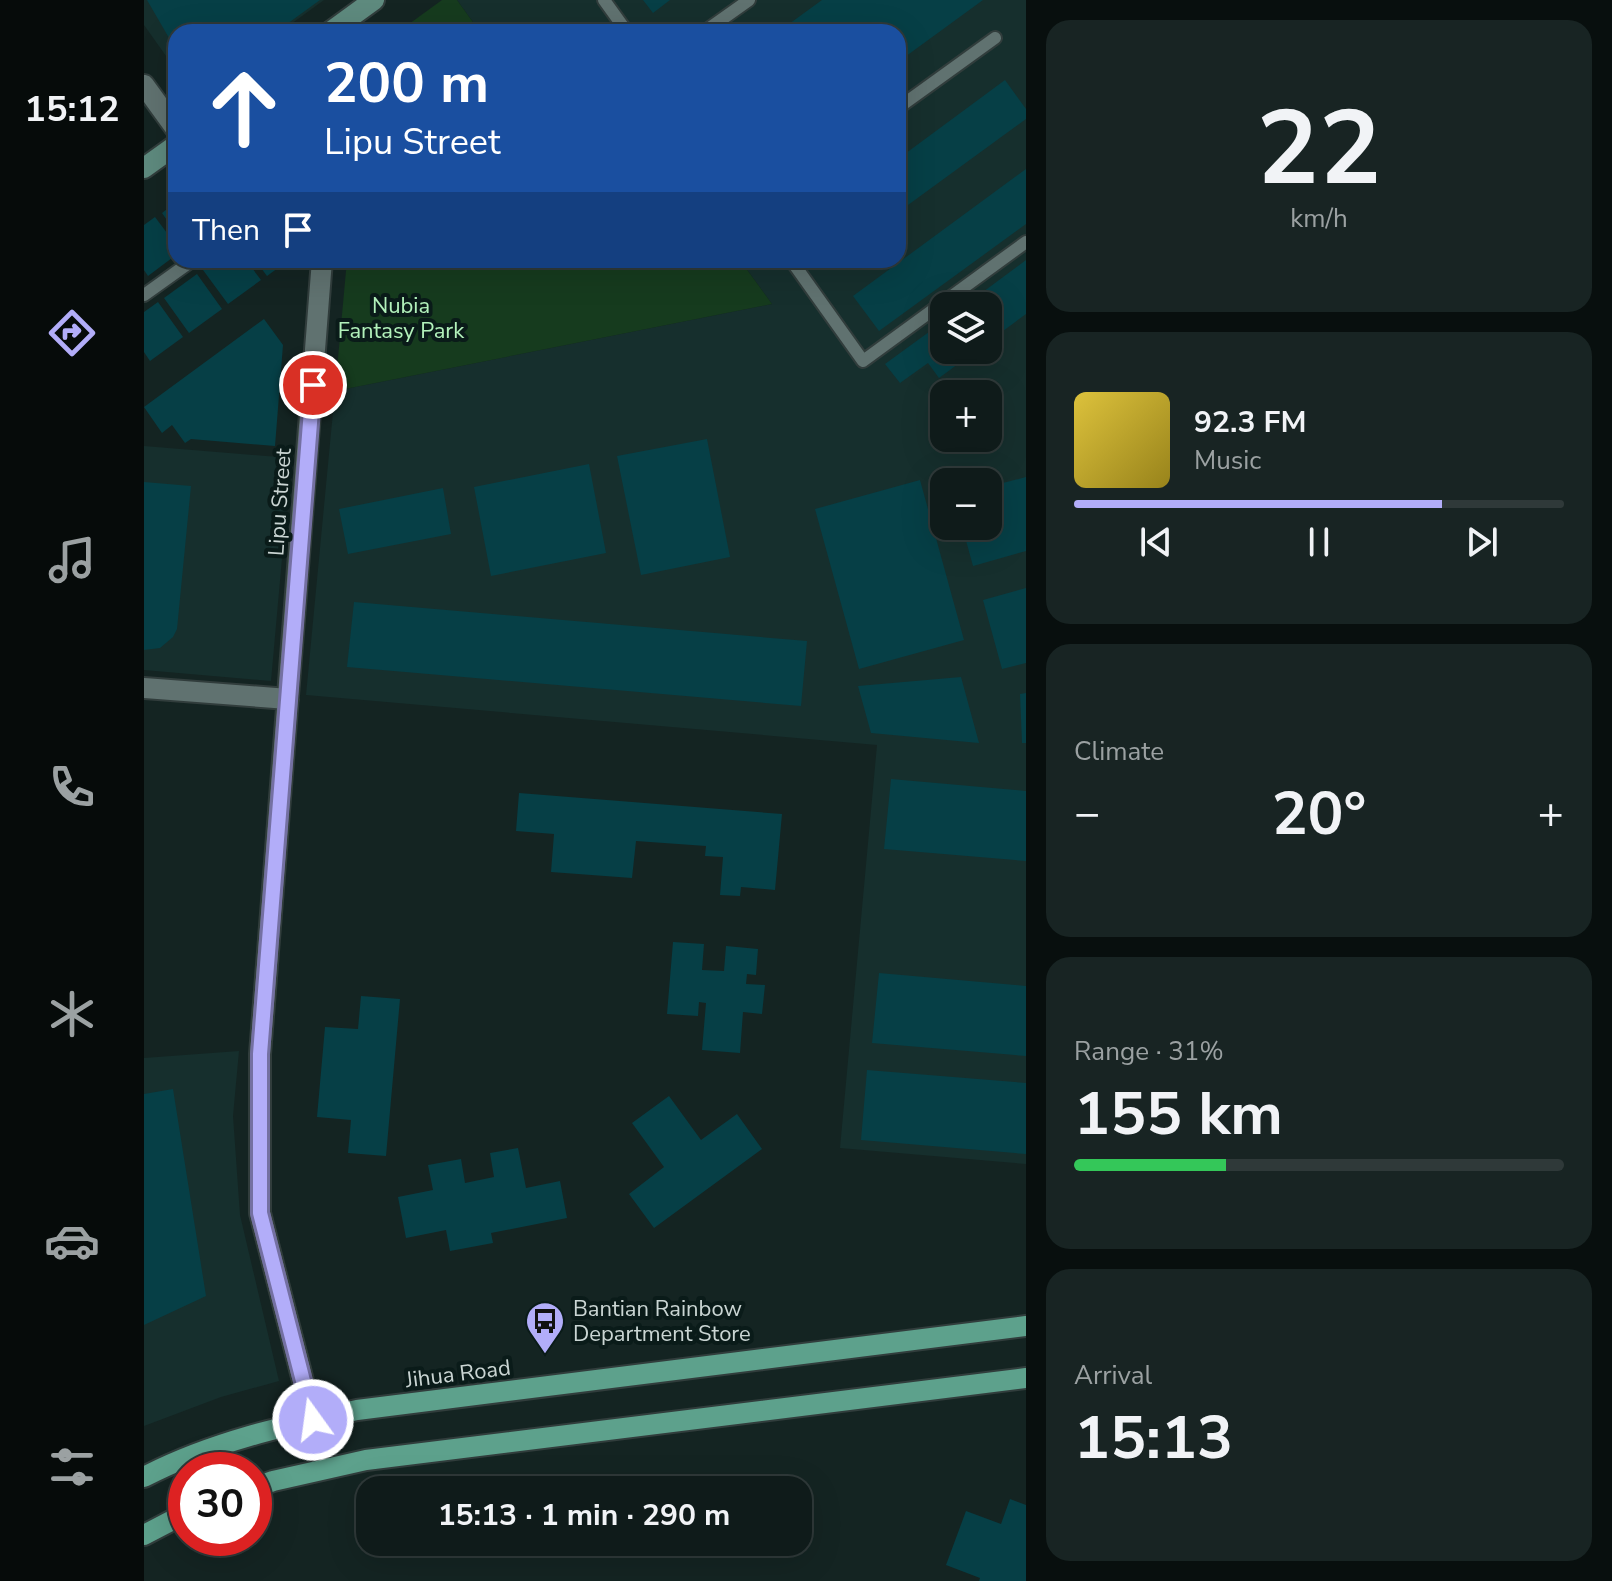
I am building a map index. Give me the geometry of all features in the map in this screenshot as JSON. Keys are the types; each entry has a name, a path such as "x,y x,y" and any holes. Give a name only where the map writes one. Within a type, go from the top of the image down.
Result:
{"main road":[{"name":"Jihua Road","path":"150,1472 259,1432 357,1410 1026,1326"},
{"path":"272,1481 366,1460 1026,1378"},
{"path":"144,1535 168,1522"}],"street":[{"path":"341,24 374,0"},
{"path":"144,85 168,118"},
{"path":"144,168 168,151"},
{"name":"Lipu Street","path":"313,1420 260,1213 260,1054 321,268"},
{"path":"144,688 288,699"}],"lane":[{"path":"604,0 621,24"},
{"path":"715,24 749,0"},
{"path":"906,102 995,38"},
{"path":"797,268 863,361 1026,242"},
{"path":"144,295 182,268"}],"shaded area":[{"path":"144,0 324,0 291,24 168,24 168,59 144,25"},
{"path":"457,0 1026,0 1026,1164 840,1148 877,745 306,695 335,391 772,304 746,268 906,268 906,24 474,24"},
{"path":"144,446 291,458 271,681 144,670"},
{"path":"239,1051 233,1116 240,1215 279,1381 221,1397 144,1426 144,1058"}],"green space":[{"path":"442,0 457,0 474,24 409,24"},
{"name":"Nubia Fantasy Park","path":"346,268 746,268 772,304 335,391"}],"building":[{"path":"147,0 320,0 287,24 168,24 168,36"},
{"path":"643,0 670,0 653,13"},
{"path":"822,0 983,0 906,56 906,24 789,24"},
{"path":"1005,80 1026,109 1026,119 908,205 906,153"},
{"path":"1026,169 1026,224 879,331 853,296 891,268 906,268 906,257"},
{"path":"155,217 168,234 168,261 148,276 144,270 144,225"},
{"path":"1026,260 1026,314 1002,332 1002,292 983,292"},
{"path":"252,268 261,280 228,304 203,270"},
{"path":"261,268 278,268 267,276"},
{"path":"197,274 222,309 189,333 164,298"},
{"path":"158,302 183,337 150,361 144,352 144,312"},
{"path":"264,319 283,345 275,446 191,439 185,443 172,425 162,433 144,407"},
{"path":"930,331 930,364 958,364 939,378 928,363 900,383 885,364"},
{"path":"707,439 730,557 641,575 617,456"},
{"path":"589,464 606,553 491,576 474,487"},
{"path":"1026,477 1026,551 973,566 966,540 1002,540 1002,483"},
{"path":"920,480 930,516 930,540 936,540 964,640 859,669 815,509"},
{"path":"144,482 191,486 177,629 160,648 144,650"},
{"path":"443,488 451,534 348,554 339,509"},
{"path":"1026,588 1026,663 1002,669 983,600"},
{"path":"354,602 807,641 801,706 347,667"},
{"path":"961,677 979,743 871,733 858,686"},
{"path":"1026,693 1026,743 1022,743 1020,694"},
{"path":"891,779 1026,791 1026,861 884,849"},
{"path":"519,793 782,814 775,890 741,887 740,896 720,895 723,857 705,856 706,846 636,841 632,878 551,872 554,834 516,831"},
{"path":"673,942 704,944 702,970 724,971 726,946 758,949 756,975 747,974 746,984 765,985 762,1014 743,1012 740,1053 702,1050 706,1003 699,1002 698,1016 667,1014"},
{"path":"879,973 1026,986 1026,1056 872,1043"},
{"path":"361,996 400,999 386,1156 348,1153 351,1120 317,1117 325,1027 358,1029"},
{"path":"867,1070 1026,1083 1026,1154 861,1140"},
{"path":"173,1089 206,1296 144,1325 144,1094"},
{"path":"669,1096 701,1140 737,1114 762,1149 654,1228 629,1194 664,1167 632,1123"},
{"path":"518,1148 526,1188 560,1181 567,1218 491,1233 493,1243 450,1251 446,1230 406,1238 398,1197 433,1190 428,1165 461,1159 465,1183 494,1177 490,1153"},
{"path":"1010,1499 1026,1505 1026,1581 979,1581 980,1578 946,1565 966,1511 1001,1524"}],"place":[{"name":"Bantian Rainbow Department Store","path":"545,1355"}],"route":[{"path":"313,385 260,1054 260,1213 313,1420"}]}
